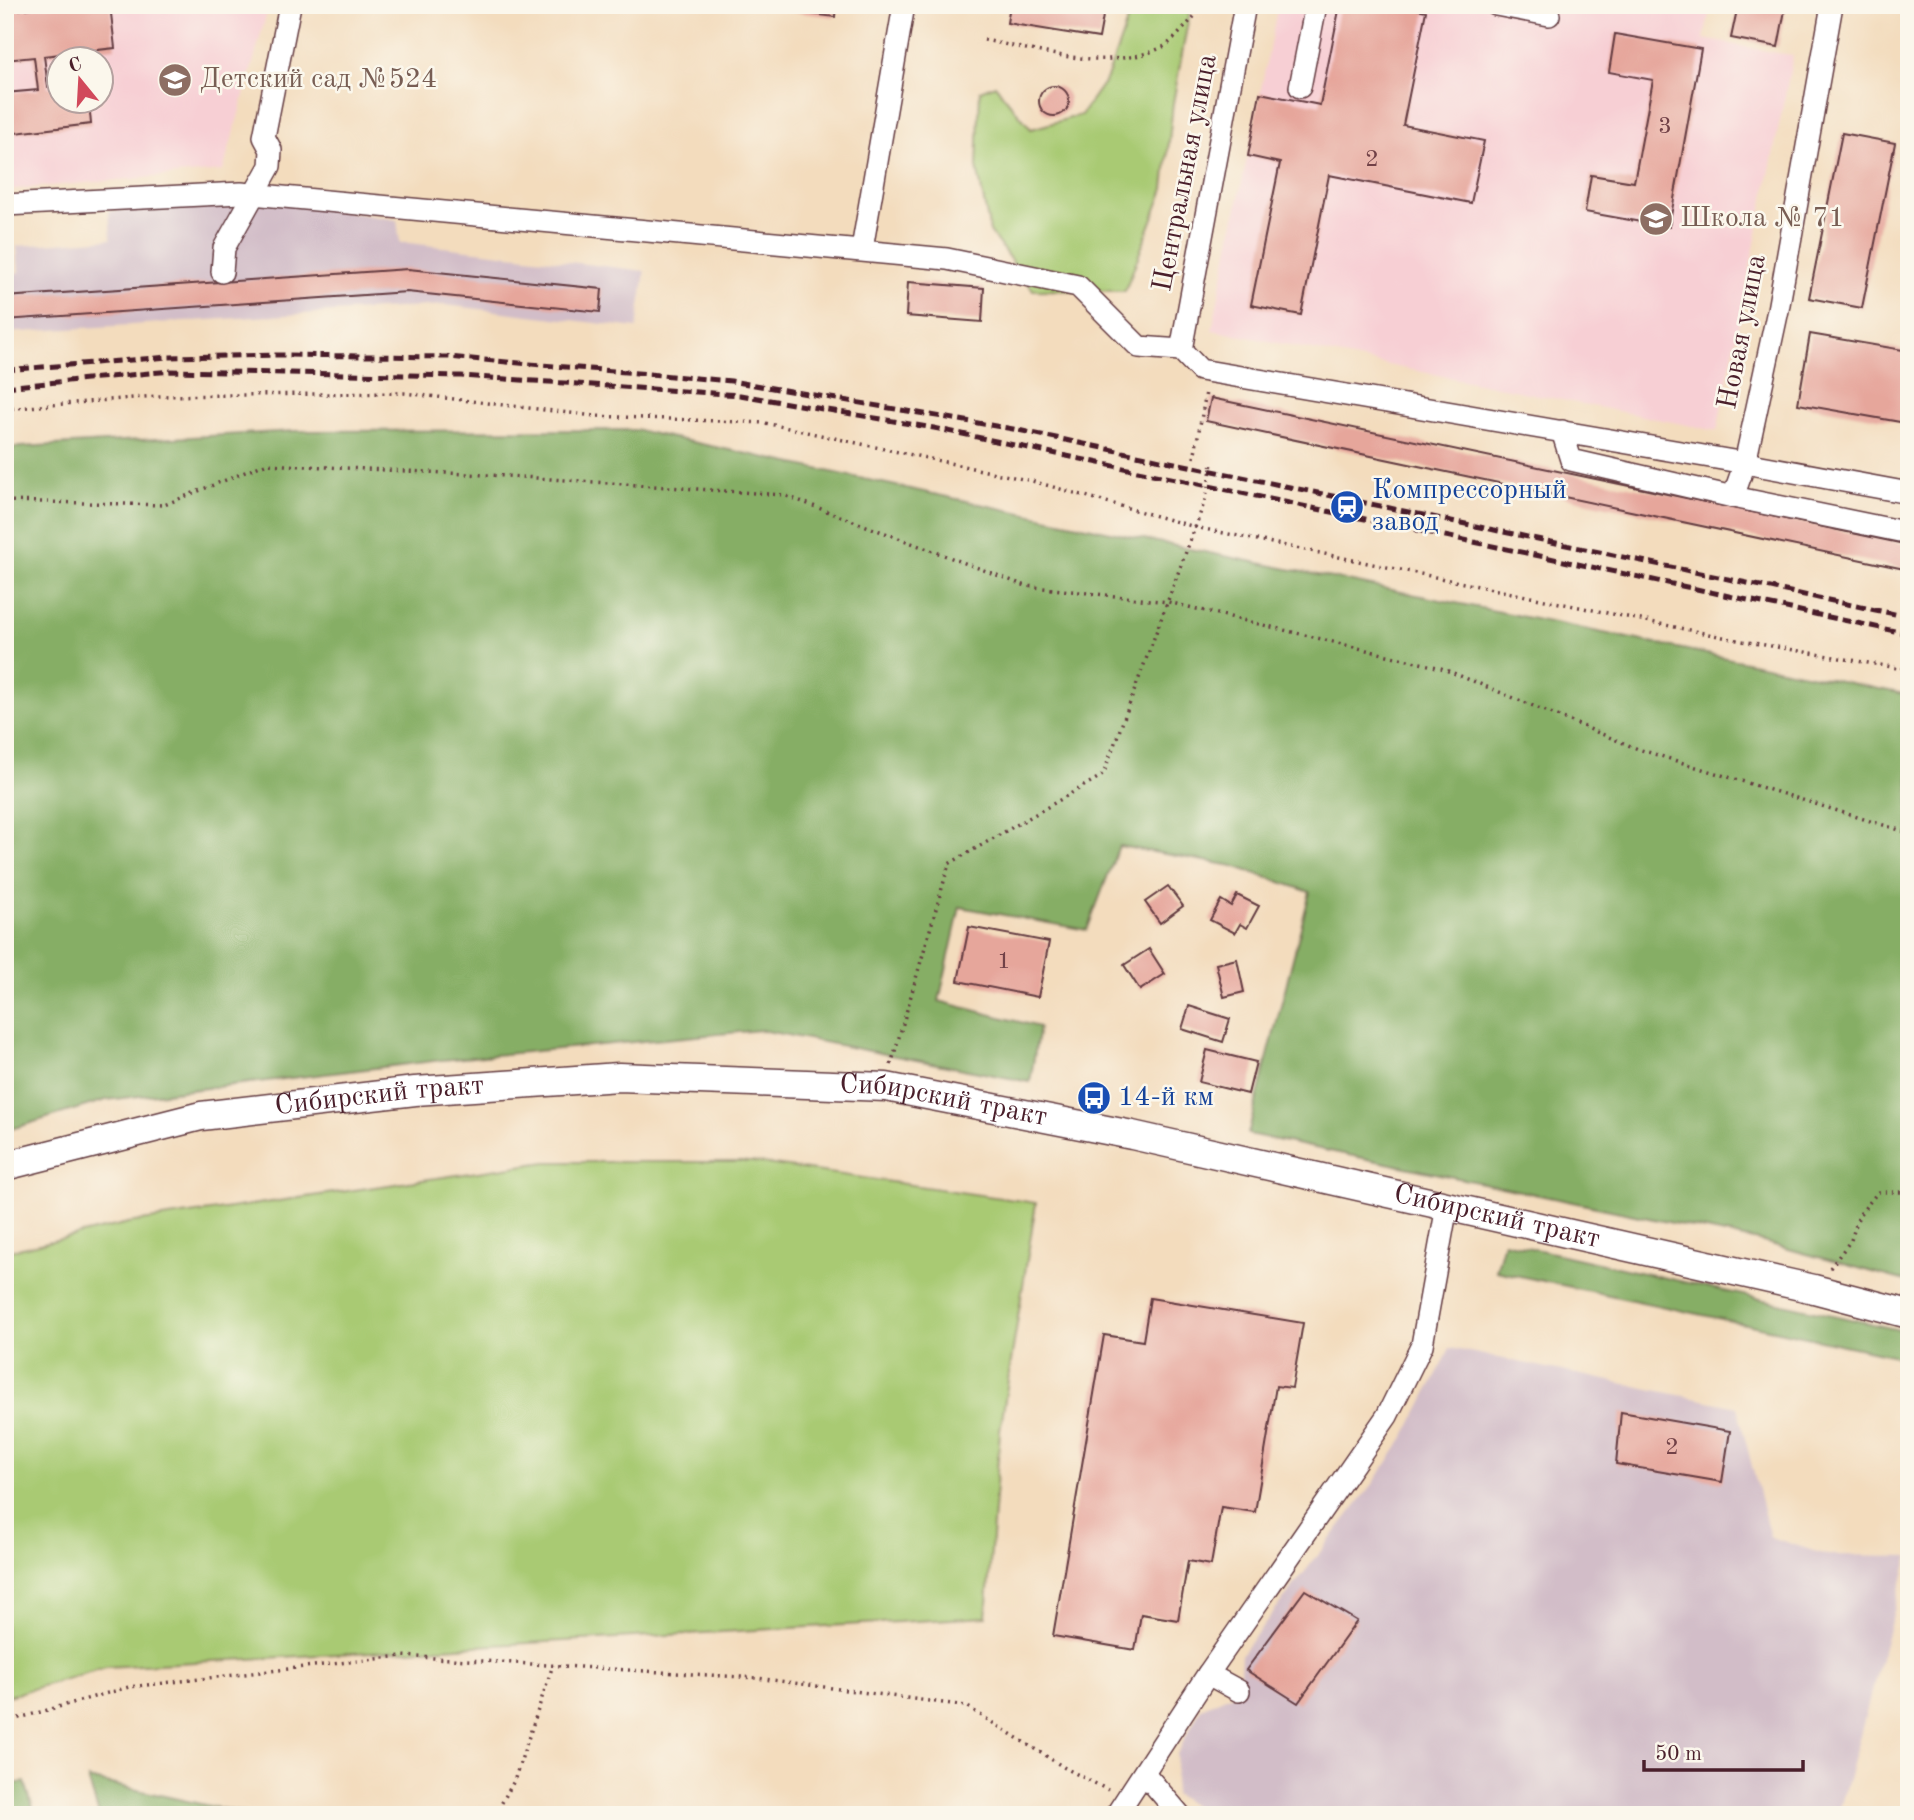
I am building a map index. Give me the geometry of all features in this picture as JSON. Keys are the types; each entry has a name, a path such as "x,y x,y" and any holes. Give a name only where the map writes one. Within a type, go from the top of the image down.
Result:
{"main road":[{"name":"Сибирский тракт","path":"5,1166 201,1116 415,1091 619,1077 886,1087 1132,1135 1814,1289 1909,1314"}],"street":[{"path":"222,272 224,248 270,166 271,149 264,137 290,5"},
{"path":"862,249 904,5"},
{"name":"Центральная улица","path":"1181,350 1245,5"},
{"path":"1300,87 1317,5"},
{"path":"1496,5 1549,15"},
{"name":"Новая улица","path":"1734,497 1745,463 1778,310 1832,5"},
{"path":"5,205 241,193 947,259 1078,286 1139,346 1181,350 1200,370 1909,493"},
{"path":"1562,432 1571,460 1909,533"},
{"path":"1121,1807 1208,1674 1387,1416 1422,1345 1447,1206"},
{"path":"1208,1674 1239,1691"},
{"path":"1144,1773 1180,1815"}],"path":[{"path":"984,40 1085,60 1120,59 1165,46 1204,5"},
{"path":"1194,458 1206,389 1200,370"},
{"path":"5,409 156,396 404,393 595,416 765,423 1032,481 1195,527 1742,641 1909,670"},
{"path":"891,1067 949,864 1103,775 1210,485 1212,463"},
{"path":"5,501 164,505 265,464 507,476 784,495 1026,586 1168,602 1441,668 1638,749 1909,833"},
{"path":"1814,1289 1851,1240 1859,1214 1878,1192 1909,1192"},
{"path":"5,1722 129,1687 402,1656 757,1678 966,1706 1065,1768 1121,1807"},
{"path":"495,1815 514,1781 553,1665"}],"shaded area":[{"name":"Детский сад №524","path":"5,5 269,5 223,171 5,190"},
{"path":"1278,5 1711,5 1704,39 1793,56 1717,431 1212,330"},
{"path":"264,199 397,220 400,243 645,271 637,328 445,305 5,333 5,274 19,273 17,246 111,239 109,211"},
{"path":"1450,1348 1737,1407 1770,1537 1826,1555 1909,1556 1838,1815 1209,1815 1174,1794 1177,1754 1201,1708 1239,1691 1241,1654 1373,1484 1408,1431"}],"green space":[{"path":"1133,5 1191,5 1173,103 1164,189 1125,291 1033,290 990,232 977,167 980,91 995,85 1031,129 1081,115 1107,78"},
{"path":"636,430 1185,548 1909,695 1909,1282 1763,1242 1248,1134 1310,892 1233,866 1119,846 1087,930 960,907 939,1001 1039,1027 1030,1082 761,1030 442,1060 106,1100 5,1131 5,448 294,431"},
{"path":"546,1162 753,1162 1036,1203 1000,1431 986,1617 106,1667 5,1697 5,1252 128,1223"},
{"path":"1504,1242 1909,1332 1909,1359 1496,1271"},
{"path":"88,1779 250,1815 99,1815"},
{"path":"25,1782 35,1815 5,1815 5,1785"}],"building":[{"path":"59,5 110,5 115,46 46,46 44,56 46,116 90,116 91,124 7,134 5,93 38,90 34,57 5,60 5,11"},
{"path":"788,5 836,5 835,17 787,11"},
{"path":"1010,5 1105,5 1099,38 1007,23"},
{"path":"1340,5 1398,5 1426,11 1403,125 1484,141 1471,203 1329,175 1301,315 1251,305 1280,163 1248,156 1260,93 1320,105"},
{"path":"1738,5 1786,5 1778,47 1731,38"},
{"path":"1615,34 1701,49 1669,227 1585,212 1591,175 1634,182 1653,80 1609,72"},
{"path":"1054,86 1065,90 1069,101 1065,112 1054,116 1043,112 1039,101 1043,90"},
{"path":"1842,133 1895,143 1862,308 1809,298"},
{"path":"408,269 602,289 600,312 407,292 5,320 5,297"},
{"path":"908,282 984,288 982,322 906,316"},
{"path":"1810,334 1909,351 1909,409 1906,423 1798,404"},
{"path":"1211,398 1909,545 1909,570 1206,421"},
{"path":"1168,886 1183,906 1160,923 1145,902"},
{"path":"1237,895 1259,906 1247,928 1240,924 1235,933 1210,920 1221,900 1231,906"},
{"path":"969,927 1049,942 1038,997 958,981"},
{"path":"1149,949 1165,974 1140,990 1124,965"},
{"path":"1237,959 1244,992 1224,997 1216,964"},
{"path":"1189,1006 1230,1019 1223,1042 1182,1029"},
{"path":"1207,1050 1256,1062 1248,1094 1199,1082"},
{"path":"1150,1298 1303,1323 1292,1388 1276,1386 1255,1512 1221,1507 1211,1565 1188,1561 1178,1620 1141,1614 1135,1650 1053,1636 1104,1335 1143,1341"},
{"path":"1621,1412 1730,1431 1722,1482 1616,1464"},
{"path":"1305,1590 1357,1621 1298,1703 1246,1670"}],"railway":[{"path":"5,370 169,357 448,357 731,381 1013,429 1909,617"},
{"path":"5,387 171,371 461,376 740,395 934,428 1909,634"}],"place":[{"name":"Детский сад №524","path":"175,80"},
{"name":"Школа № 71","path":"1656,219"},
{"name":"Компрессорный завод","path":"1347,507"},
{"name":"14-й км","path":"1094,1098"}]}
